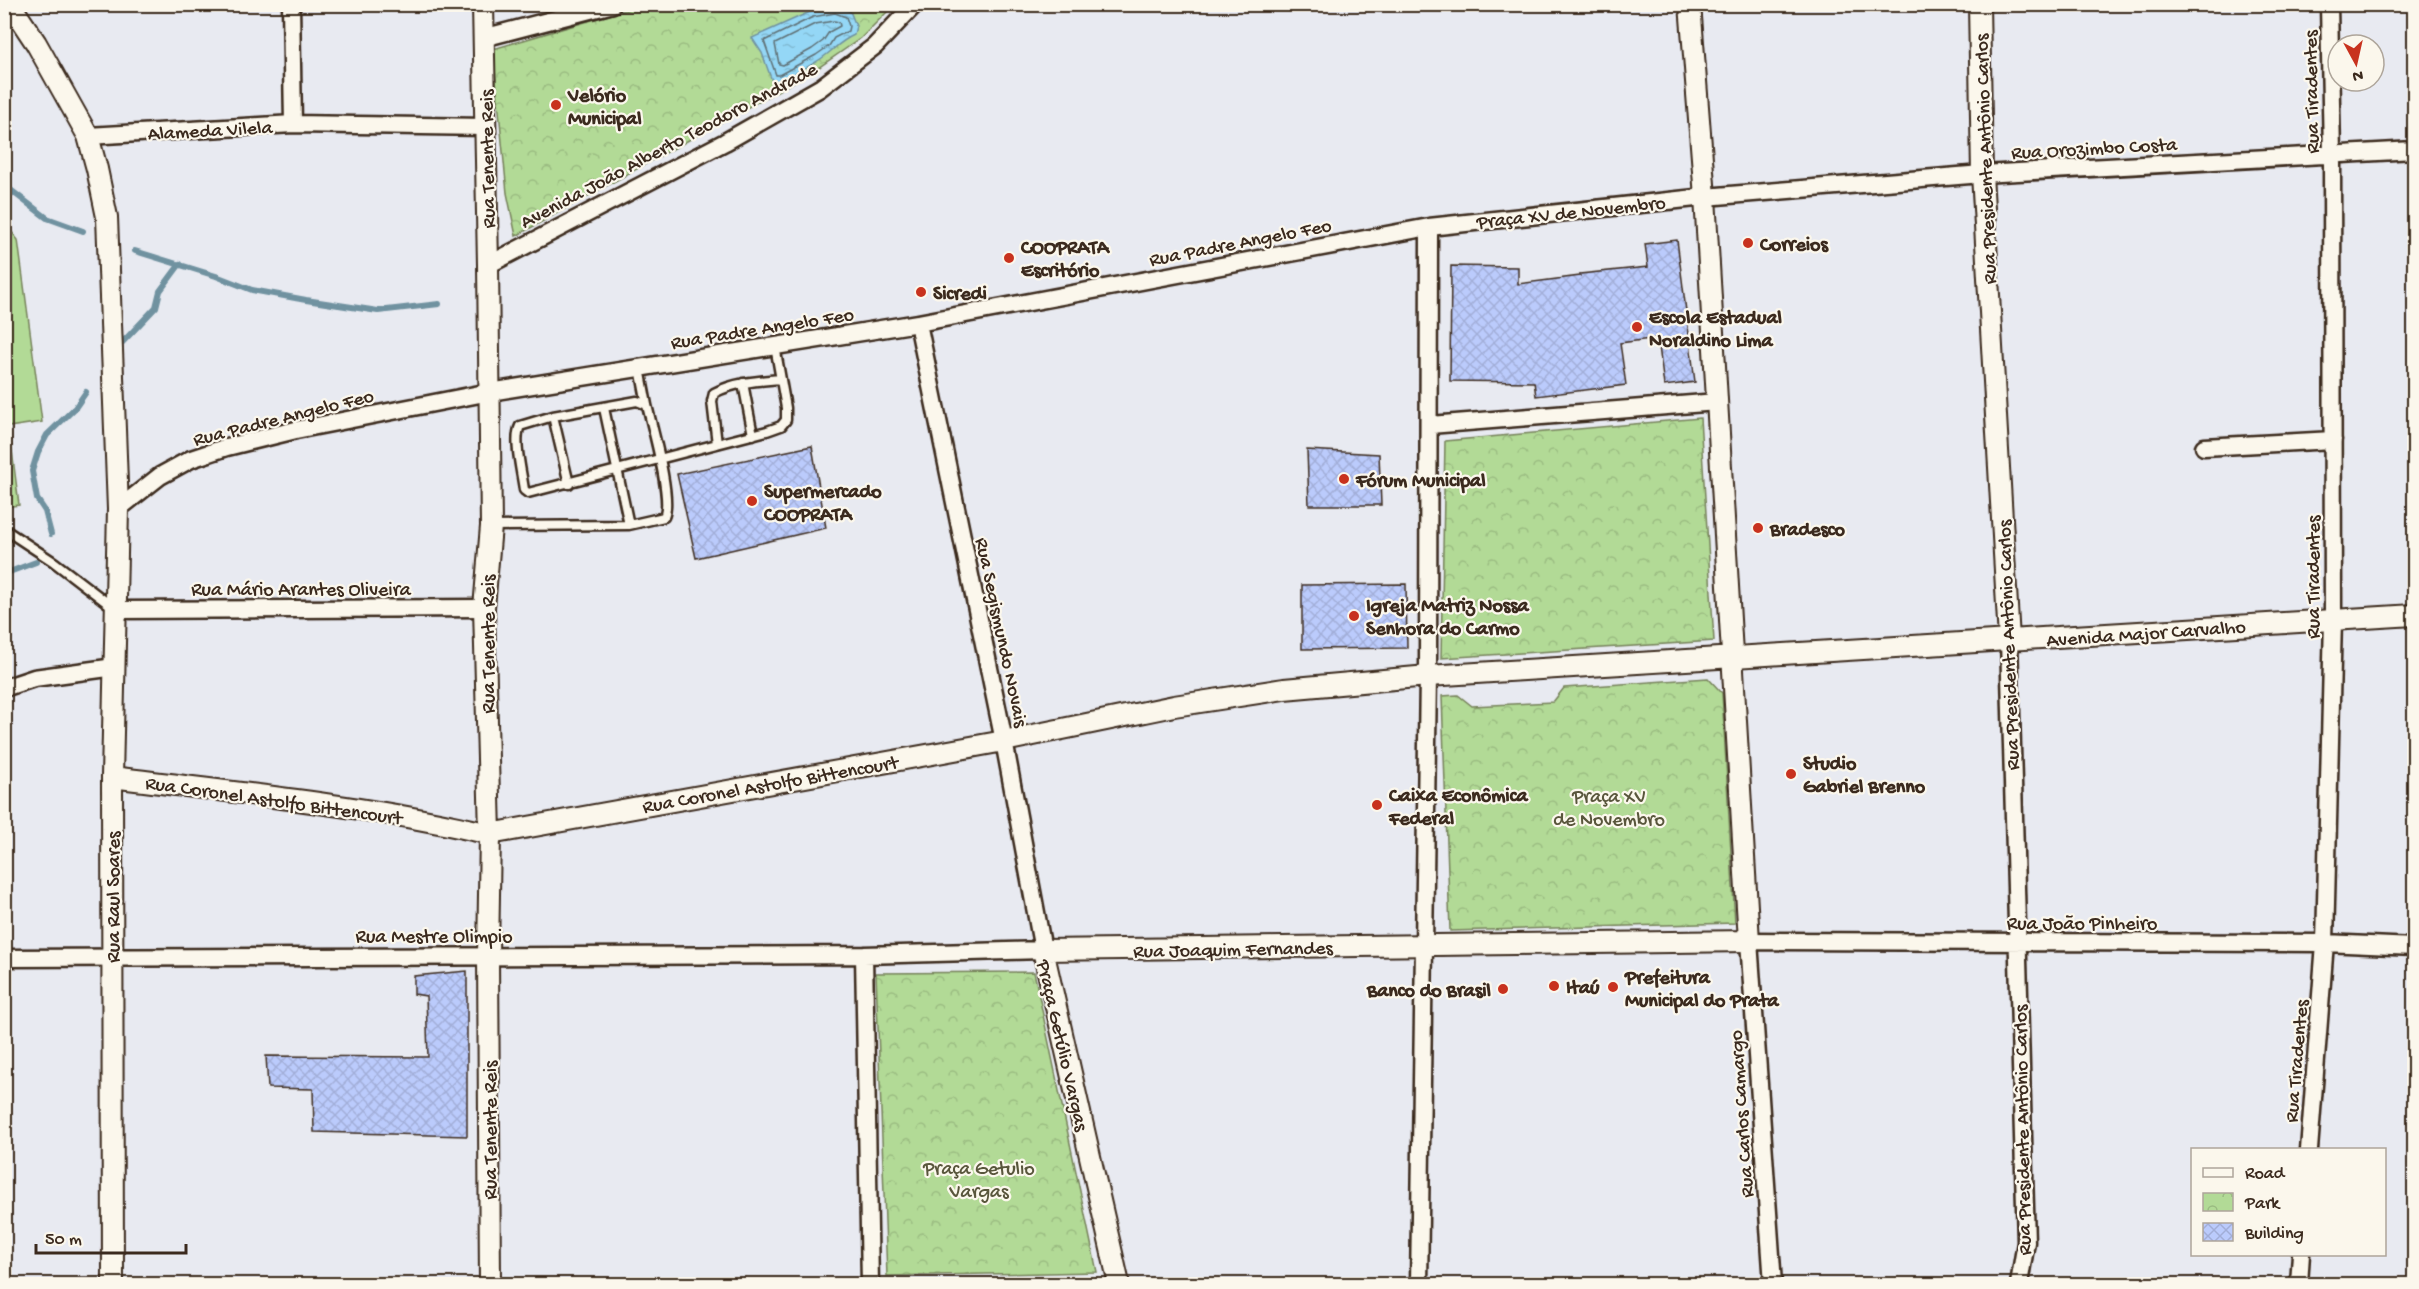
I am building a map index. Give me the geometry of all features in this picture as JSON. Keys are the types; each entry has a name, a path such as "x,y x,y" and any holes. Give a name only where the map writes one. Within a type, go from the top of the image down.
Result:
{"street":[{"path":"10,4 36,43 88,136"},
{"path":"291,4 293,124"},
{"name":"Rua Tenente Reis","path":"483,4 490,392 490,526 484,608 490,834 488,955 490,1284"},
{"path":"483,38 613,4"},
{"name":"Avenida João Alberto Teodoro Andrade","path":"488,265 724,142 820,88 875,46 915,4"},
{"path":"1423,946 1749,941 1705,197 1690,4"},
{"name":"Rua Presidente Antônio Carlos","path":"1979,4 1982,174 2009,640 2026,1242 2019,1284"},
{"name":"Rua Tiradentes","path":"2309,1148 2325,943 2333,620 2332,154 2329,4"},
{"name":"Alameda Vilela","path":"88,136 293,124 486,128"},
{"name":"Rua Raul Soares","path":"88,136 107,218 118,509 112,777 113,1284"},
{"name":"Rua Orozimbo Costa","path":"1705,197 1982,174 2415,150"},
{"name":"Praça XV de Novembro","path":"1429,227 1705,197"},
{"path":"1419,1284 1428,676 1429,227"},
{"name":"Rua Padre Angelo Feo","path":"118,509 160,476 191,459 227,447 297,430 490,392 918,323 1429,227"},
{"name":"Rua Segismundo Novais","path":"918,323 1004,741 1043,950"},
{"path":"1430,425 1717,402"},
{"path":"2204,447 2333,440"},
{"name":"Rua Mário Arantes Oliveira","path":"117,610 484,608"},
{"name":"Avenida Major Carvalho","path":"1733,657 2415,615"},
{"path":"1428,676 1733,657"},
{"path":"4,688 34,678 115,667"},
{"name":"Rua Coronel Astolfo Bittencourt","path":"112,777 274,797 433,821 490,834 1004,741 1174,706 1284,689 1428,676"},
{"name":"Rua João Pinheiro","path":"1749,941 2016,944 2325,943 2415,947"},
{"name":"Rua Carlos Camargo","path":"1749,941 1773,1284"},
{"name":"Rua Joaquim Fernandes","path":"1043,950 1423,946"},
{"name":"Praça Getúlio Vargas","path":"864,955 1043,950 1119,1284"},
{"path":"864,955 870,1284"},
{"name":"Rua Mestre Olimpio","path":"4,958 864,955"},
{"path":"2299,1284 2301,1256"}],"lane":[{"path":"647,405 637,402 553,416 520,426 517,432 524,490 528,493 569,484 781,426 786,420 786,408 775,346"},
{"path":"490,526 629,525 658,520 666,513 659,459 640,368"},
{"path":"717,444 711,401 714,393 725,387 743,383 781,379"},
{"path":"743,383 753,435"},
{"path":"604,408 629,525"},
{"path":"553,416 569,484"},
{"path":"4,529 54,562 117,610"}],"green space":[{"path":"643,5 894,5 861,38 815,70 516,236 507,193 493,49"},
{"path":"5,223 18,240 42,422 9,427 19,505 5,507"},
{"path":"1700,418 1714,641 1441,658 1445,441"},
{"name":"Praça XV de Novembro","path":"1708,678 1722,693 1735,923 1450,931 1442,696 1458,695 1472,706 1553,702 1564,688"},
{"name":"Praça Getulio Vargas","path":"1034,972 1097,1272 887,1276 876,973"}],"water":[{"path":"834,7 850,11 856,26 854,35 817,61 779,83 772,81 762,53 752,38 812,11"}],"building":[{"path":"1677,240 1695,382 1664,386 1658,338 1620,343 1626,385 1536,396 1534,382 1450,381 1451,266 1518,267 1518,284 1580,276 1580,274 1648,267 1645,244"},
{"name":"Supermercado COOPRATA","path":"812,446 826,528 696,558 677,474"},
{"name":"Fórum Municipal","path":"1307,450 1379,454 1381,505 1309,505"},
{"name":"Igreja Matriz Nossa Senhora do Carmo","path":"1406,584 1407,648 1302,649 1302,585"},
{"path":"467,971 467,1136 314,1132 313,1089 268,1088 266,1056 428,1057 426,996 414,994 414,976"}],"waterway":[{"path":"4,185 47,218 83,231"},
{"path":"135,251 216,276 252,290 306,300 378,311 439,304"},
{"path":"118,347 156,307 160,291 180,264"},
{"path":"51,534 45,511 37,499 32,471 47,435 75,408 86,392"},
{"path":"4,574 36,562"}],"place":[{"name":"Velório Municipal","path":"556,105"},
{"name":"Correios","path":"1748,243"},
{"name":"COOPRATA Escritório","path":"1009,258"},
{"name":"Sicredi","path":"921,292"},
{"name":"Escola Estadual Noraldino Lima","path":"1637,327"},
{"name":"Fórum Municipal","path":"1344,479"},
{"name":"Supermercado COOPRATA","path":"752,501"},
{"name":"Bradesco","path":"1758,528"},
{"name":"Igreja Matriz Nossa Senhora do Carmo","path":"1354,616"},
{"name":"Studio Gabriel Brenno","path":"1791,774"},
{"name":"Caixa Econômica Federal","path":"1377,805"},
{"name":"Itaú","path":"1554,986"},
{"name":"Prefeitura Municipal do Prata","path":"1613,987"},
{"name":"Banco do Brasil","path":"1503,989"}]}
